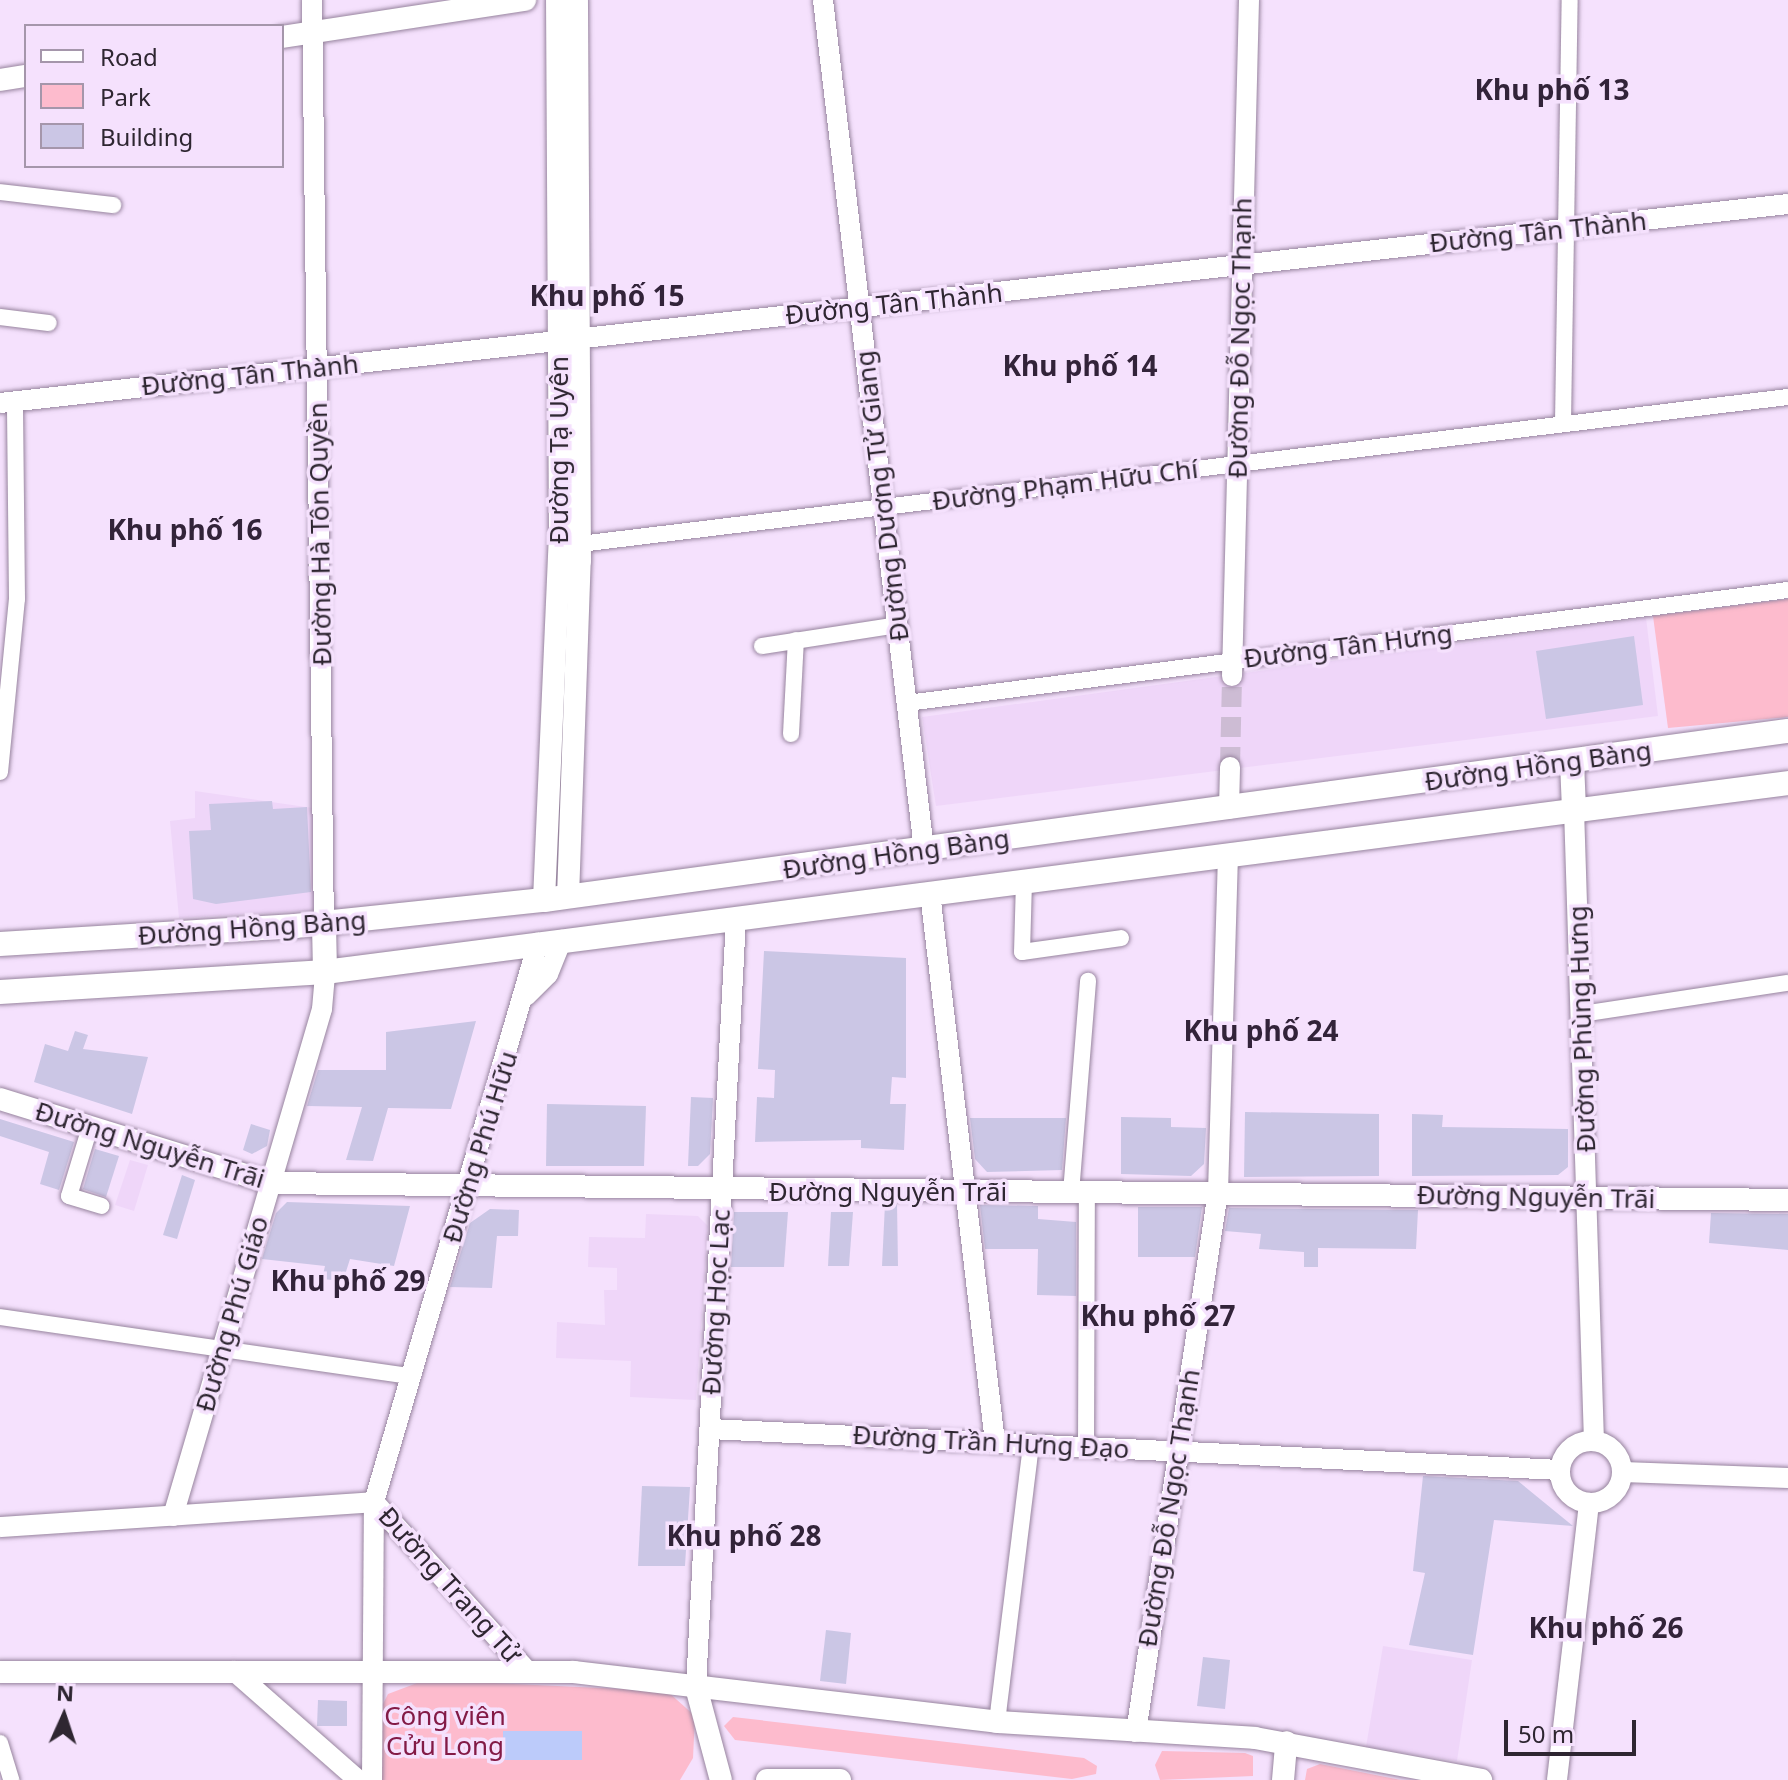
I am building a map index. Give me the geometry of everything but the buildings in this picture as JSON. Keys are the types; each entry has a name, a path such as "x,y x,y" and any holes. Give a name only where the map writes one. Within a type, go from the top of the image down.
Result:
{"main road":[{"path":"284,37 525,0"},
{"name":"Đường Tạ Uyên","path":"557,0 568,339 568,897"},
{"name":"Đường Tạ Uyên","path":"568,339 577,0"},
{"path":"0,80 24,76"},
{"name":"Đường Tạ Uyên","path":"544,900 570,546"},
{"name":"Đường Hồng Bàng","path":"0,944 324,924 544,900 1788,731"},
{"path":"1572,762 1574,809"},
{"name":"Đường Hồng Bàng","path":"0,992 325,972 1788,783"},
{"path":"1228,854 1229,809"},
{"path":"924,850 930,893"},
{"path":"736,918 738,876"},
{"path":"562,940 568,897"},
{"path":"538,943 544,900"},
{"path":"324,924 325,972"},
{"name":"Đường Nguyễn Trãi","path":"0,1099 271,1183 722,1192 1218,1192 1788,1200"},
{"path":"0,1672 527,1671"},
{"name":"Đường Trang Tử","path":"527,1671 997,1722 1286,1742 1481,1780"},
{"path":"696,1687 721,1780"},
{"path":"1283,1780 1286,1742"},
{"path":"767,1780 840,1780"}],"street":[{"name":"Đường Hà Tôn Quyền","path":"312,0 324,924"},
{"name":"Đường Dương Tử Giang","path":"823,0 924,850"},
{"name":"Đường Đỗ Ngọc Thạnh","path":"1232,668 1249,0"},
{"path":"1563,423 1570,0"},
{"path":"0,192 113,205"},
{"name":"Đường Tân Thành","path":"8,402 1788,204"},
{"path":"0,317 49,323"},
{"name":"Đường Phạm Hữu Chí","path":"570,546 1788,397"},
{"path":"0,772 17,599 8,402"},
{"name":"Đường Tân Hưng","path":"907,703 1232,668 1788,590"},
{"path":"762,646 897,625"},
{"path":"791,734 796,640"},
{"path":"1229,809 1230,767"},
{"name":"Đường Phùng Hưng","path":"1574,809 1594,1441"},
{"name":"Đường Đỗ Ngọc Thạnh","path":"1136,1732 1218,1192 1228,854"},
{"path":"1024,881 1022,952 1121,938"},
{"path":"930,893 995,1442"},
{"name":"Đường Học Lạc","path":"696,1687 736,918"},
{"name":"Đường Phú Hữu","path":"526,996 548,974 562,940"},
{"name":"Đường Phú Hữu","path":"372,1780 374,1502 526,996 538,943"},
{"name":"Đường Phú Giáo","path":"173,1516 322,1009 325,972"},
{"path":"1086,1447 1079,1193 1088,981"},
{"path":"1582,1014 1788,983"},
{"path":"90,1127 69,1196 101,1206"},
{"path":"0,1317 411,1376"},
{"name":"Đường Trần Hưng Đạo","path":"710,1429 1560,1470"},
{"path":"1594,1441 1611,1448 1623,1472 1615,1492 1589,1503 1568,1492 1560,1470 1571,1448 1594,1441"},
{"path":"997,1722 1031,1444"},
{"path":"1623,1472 1788,1478"},
{"name":"Đường Trang Tử","path":"0,1527 374,1502 527,1671"},
{"path":"1557,1780 1589,1503"},
{"path":"234,1671 358,1780"},
{"path":"0,1743 11,1780"}],"shaded area":[{"path":"1646,618 1658,716 936,806 922,717"},
{"path":"195,791 313,808 319,910 179,918 170,821 195,818"},
{"path":"130,1160 148,1165 134,1211 115,1205"},
{"path":"646,1214 698,1216 708,1226 696,1400 630,1397 631,1361 556,1358 557,1322 605,1325 604,1290 617,1290 617,1268 588,1267 589,1237 645,1238"},
{"path":"1383,1646 1472,1660 1457,1761 1366,1747"}],"green space":[{"path":"1788,599 1788,717 1668,728 1653,616"},
{"name":"Công viên Cửu Long","path":"425,1680 667,1691 695,1716 693,1758 680,1780 380,1780 383,1704 388,1694"},
{"path":"733,1717 1084,1758 1097,1766 1096,1774 1072,1779 735,1740 724,1726"},
{"path":"1162,1751 1245,1753 1253,1756 1253,1776 1160,1780 1155,1765"},
{"path":"1320,1764 1401,1780 1305,1780 1307,1769"}],"water":[{"path":"503,1731 582,1731 582,1760 503,1760"}],"tunnel":[{"path":"1230,767 1232,676"}],"district":[{"name":"Khu phố 13","path":"1552,89"},
{"name":"Khu phố 15","path":"607,295"},
{"name":"Khu phố 14","path":"1080,365"},
{"name":"Khu phố 16","path":"185,529"},
{"name":"Khu phố 24","path":"1261,1030"},
{"name":"Khu phố 29","path":"348,1280"},
{"name":"Khu phố 27","path":"1158,1315"},
{"name":"Khu phố 28","path":"744,1535"},
{"name":"Khu phố 26","path":"1606,1627"}]}
